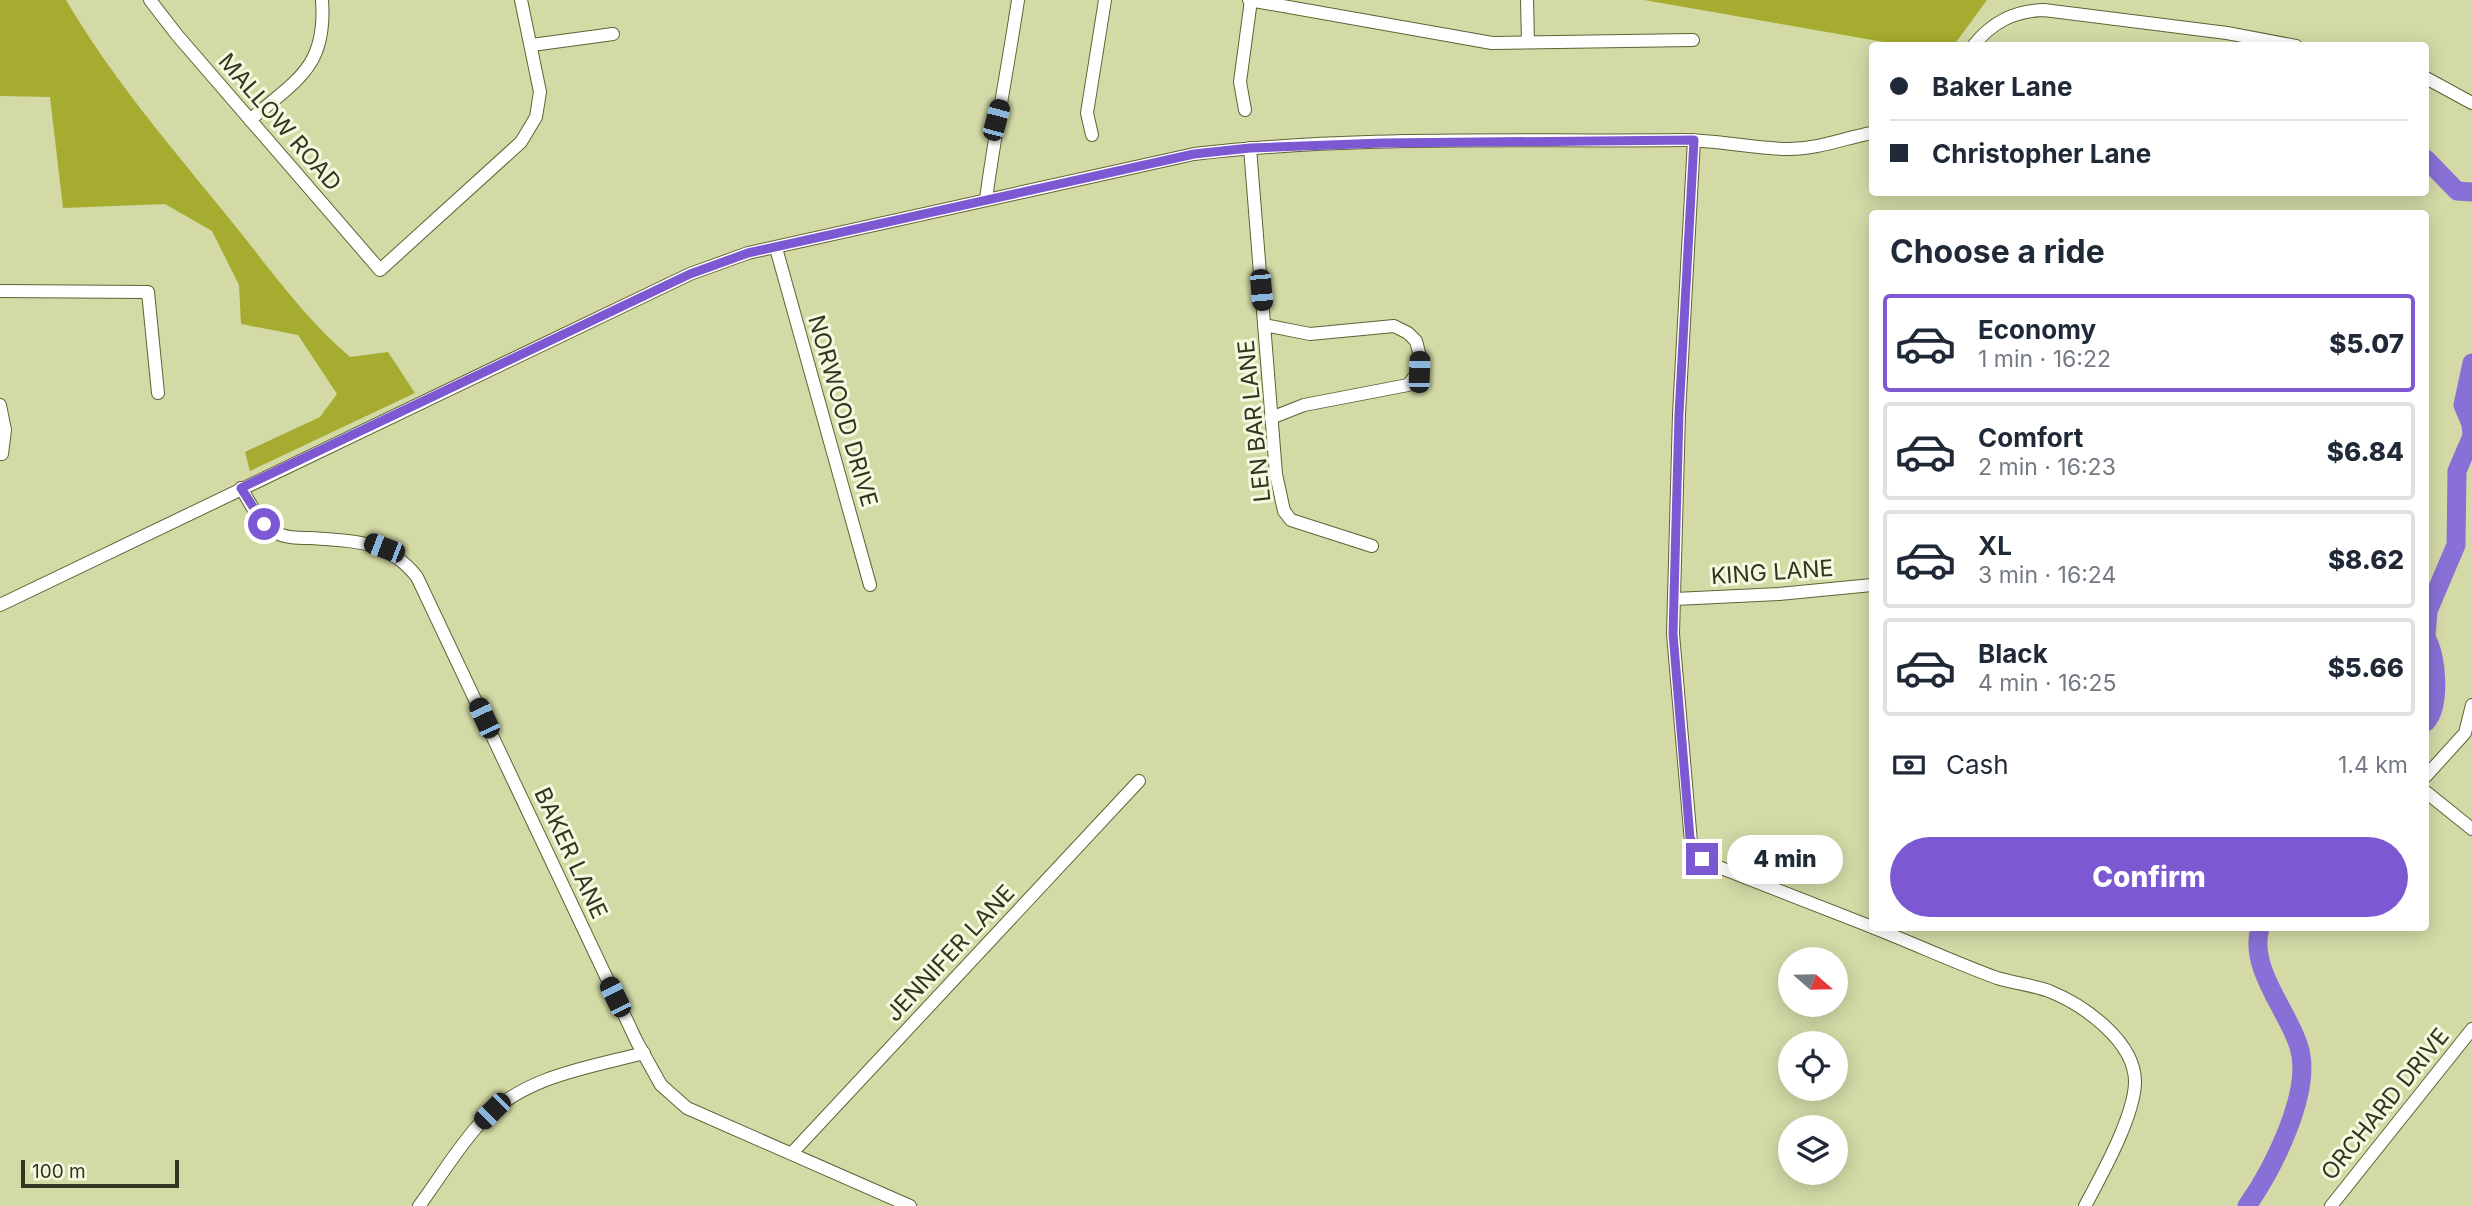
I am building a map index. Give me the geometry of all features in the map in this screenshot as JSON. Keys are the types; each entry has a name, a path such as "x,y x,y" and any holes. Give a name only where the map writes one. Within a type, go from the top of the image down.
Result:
{"street":[{"name":"MALLOW ROAD","path":"150,0 380,270 511,152 530,129 540,104 532,45"},
{"path":"250,120 307,70 319,53 323,27 322,0"},
{"path":"521,0 532,45 613,34"},
{"path":"986,200 996,120 1005,88 1018,0"},
{"path":"1092,135 1087,113 1105,0"},
{"path":"1245,110 1240,82 1250,0 1492,43 1693,40"},
{"path":"1527,0 1528,42"},
{"path":"1977,42 2000,20 2019,13 2043,10 2227,33 2275,42"},
{"path":"2429,80 2472,103"},
{"path":"0,604 690,274 748,253 1194,154 1250,148 1464,141 1694,140 1798,148 1825,145 1869,134"},
{"path":"1694,140 1679,414 1673,634 1690,838 1696,851 1711,864 1869,925"},
{"name":"LEN BAR LANE","path":"1250,148 1276,474 1284,511 1299,523 1372,546"},
{"name":"NORWOOD DRIVE","path":"776,248 870,585"},
{"path":"0,291 148,292 158,393"},
{"path":"1264,325 1310,334 1394,326 1408,333 1416,341 1420,356 1419,372 1408,385 1304,405 1271,418"},
{"path":"0,405 5,430 2,454"},
{"name":"BAKER LANE","path":"241,488 261,520 273,531 288,537 371,543 397,556 417,577 643,1054 662,1085 681,1105 792,1153 894,1203 911,1206"},
{"name":"KING LANE","path":"1675,599 1869,585"},
{"path":"2429,773 2465,733 2472,705"},
{"name":"JENNIFER LANE","path":"792,1153 1139,781"},
{"path":"2429,794 2472,829"},
{"path":"1883,931 1999,978 2050,992 2068,1001 2123,1044 2134,1070 2133,1099 2109,1162 2085,1206"},
{"name":"ORCHARD DRIVE","path":"2331,1206 2472,1029"},
{"path":"419,1206 472,1131 516,1093 555,1076 643,1054"}],"shaded area":[{"path":"0,0 66,0 102,57 143,112 301,308 350,357 388,352 415,393 250,471 245,452 320,417 337,394 298,335 241,324 239,285 212,231 165,204 63,208 50,97 0,96"},
{"path":"1644,0 1987,0 1956,42 1884,42"}],"waterway":[{"path":"2429,162 2457,191 2472,192"},
{"path":"2429,609 2456,545 2457,471 2472,436 2471,424 2463,405 2472,363"},
{"path":"2429,644 2436,680 2434,704 2429,717"},
{"path":"2247,1206 2268,1172 2288,1130 2300,1086 2302,1065 2294,1033 2264,974 2258,943 2260,931"}],"route":[{"path":"264,524 241,488 690,274 748,253 1194,154 1250,148 1382,143 1694,140 1679,414 1673,634 1690,838 1702,859"}]}
